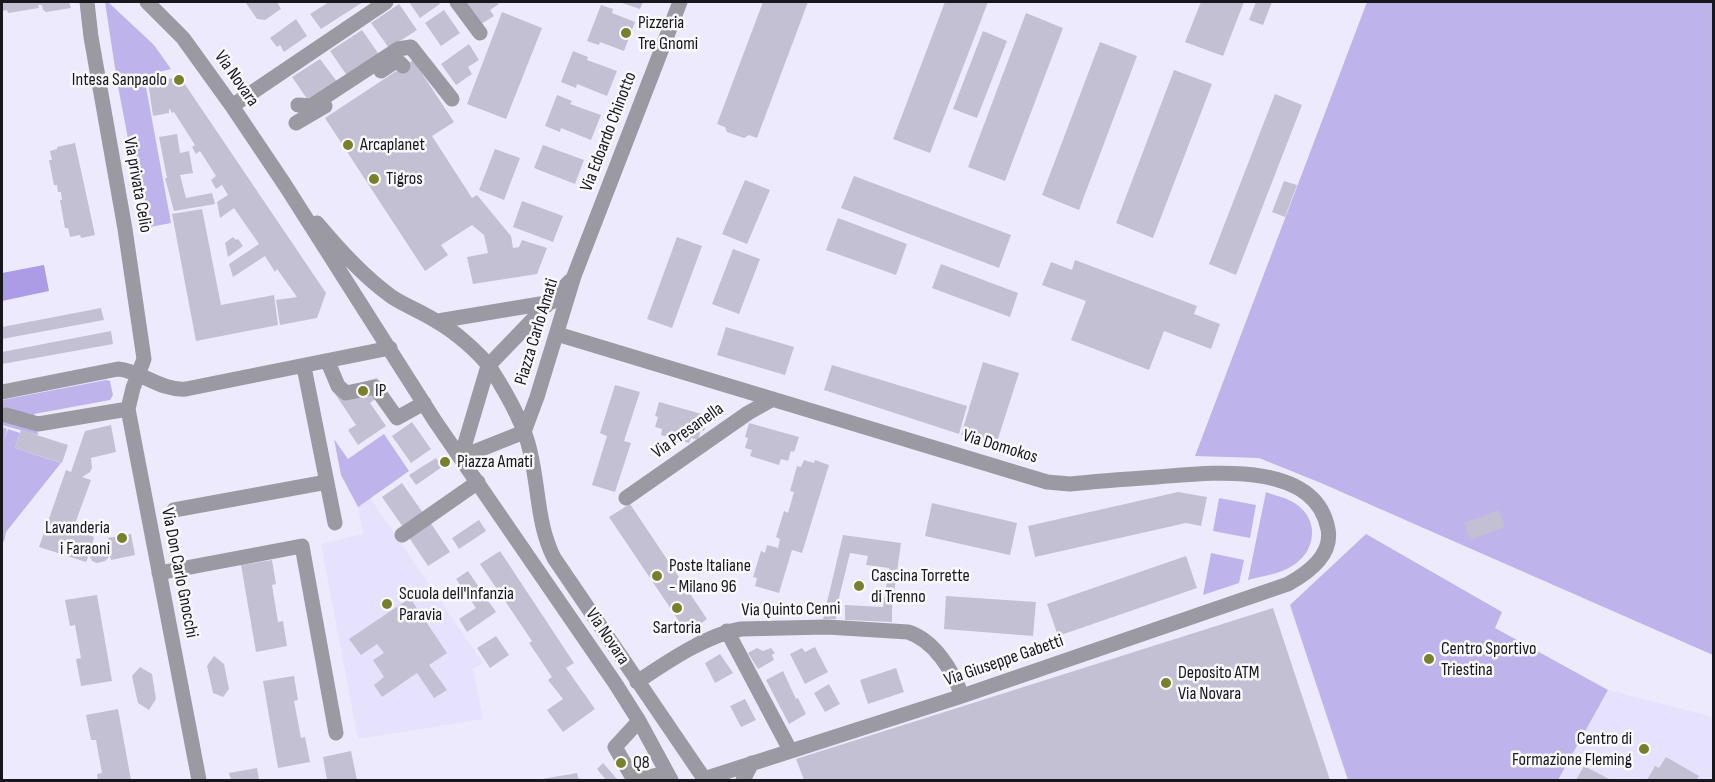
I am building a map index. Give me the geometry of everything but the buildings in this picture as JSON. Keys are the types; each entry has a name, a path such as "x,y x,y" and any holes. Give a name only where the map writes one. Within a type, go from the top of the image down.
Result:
{"street":[{"name":"Via privata Celio","path":"87,2 144,359 139,375"},
{"name":"Via Novara","path":"147,2 183,38 232,105 390,348"},
{"path":"232,105 386,2"},
{"path":"456,2 480,33"},
{"name":"Via Edoardo Chinotto","path":"574,276 680,2"},
{"path":"298,105 310,106 398,49 411,47 452,99"},
{"path":"296,123 393,63 399,62 403,66"},
{"name":"Via Novara","path":"285,185 356,267 394,298 438,321"},
{"name":"Piazza Carlo Amati","path":"461,457 489,366 552,302 574,276"},
{"name":"Piazza Carlo Amati","path":"524,432 574,276"},
{"name":"Piazza Carlo Amati","path":"438,321 552,302"},
{"name":"Piazza Carlo Amati","path":"438,321 489,366 503,388 524,432 530,451 545,538 560,568"},
{"name":"Via Domokos","path":"557,334 1058,484 1217,472 1250,474 1290,485 1312,498 1321,507 1327,525 1328,544 1317,562 1308,571 1288,584 1267,592"},
{"path":"2,392 118,369 176,390 304,367 390,348 478,482 402,534"},
{"path":"328,362 338,386 346,393 375,387 397,418 424,403"},
{"path":"304,367 335,523"},
{"name":"Via Don Carlo Gnocchi","path":"139,375 128,409 199,780"},
{"name":"Via Presanella","path":"626,498 773,399"},
{"path":"6,415 38,424 128,409"},
{"path":"461,457 524,432"},
{"path":"174,510 327,482"},
{"name":"Via Novara","path":"478,482 615,683 669,776"},
{"path":"159,573 302,546 336,733"},
{"name":"Via Novara","path":"560,568 705,780"},
{"name":"Via Giuseppe Gabetti","path":"705,780 790,750 962,696 1267,592"},
{"name":"Via Quinto Cenni","path":"637,682 689,651 727,632 741,629 818,627 908,632 925,639 957,682 962,696"},
{"path":"727,632 790,750"},
{"path":"639,721 615,747 634,780 669,776"},
{"path":"743,780 752,763"}],"shaded area":[{"path":"105,2 108,2 154,45 171,69 144,76 171,223 145,228 117,81"},
{"path":"1367,2 1713,2 1713,655 1259,458 1195,456"},
{"path":"44,265 49,291 2,301 2,273"},
{"path":"110,381 113,395 110,400 34,414 38,435 2,425 2,400"},
{"path":"2,427 7,429 4,440 8,429 20,433 15,448 61,463 6,532 4,542 2,541"},
{"path":"384,434 409,471 358,507 341,475 334,439 348,459"},
{"path":"1266,492 1289,500 1304,511 1312,527 1312,536 1306,553 1292,566 1276,573 1248,580"},
{"name":"Scuola dell'Infanzia Paravia","path":"370,498 483,663 473,669 483,719 358,739 321,544 363,534 358,507"},
{"path":"1219,498 1256,505 1250,538 1213,531"},
{"name":"Centro Sportivo Triestina","path":"1366,534 1502,612 1495,628 1608,690 1558,780 1348,780 1290,605"},
{"path":"1211,553 1244,560 1239,583 1203,595"},
{"name":"Centro di Formazione Fleming","path":"1608,690 1713,717 1713,780 1558,780"}],"place":[{"name":"Pizzeria Tre Gnomi","path":"626,33"},
{"name":"Intesa Sanpaolo","path":"179,80"},
{"name":"Arcaplanet","path":"348,145"},
{"name":"Tigros","path":"374,179"},
{"name":"IP","path":"363,391"},
{"name":"Piazza Amati","path":"445,462"},
{"name":"Lavanderia i Faraoni","path":"122,538"},
{"name":"Poste Italiane - Milano 96","path":"657,576"},
{"name":"Cascina Torrette di Trenno","path":"859,586"},
{"name":"Scuola dell'Infanzia Paravia","path":"387,604"},
{"name":"Sartoria","path":"677,608"},
{"name":"Centro Sportivo Triestina","path":"1429,659"},
{"name":"Deposito ATM Via Novara","path":"1166,683"},
{"name":"Centro di Formazione Fleming","path":"1644,749"},
{"name":"Q8","path":"621,763"}]}
